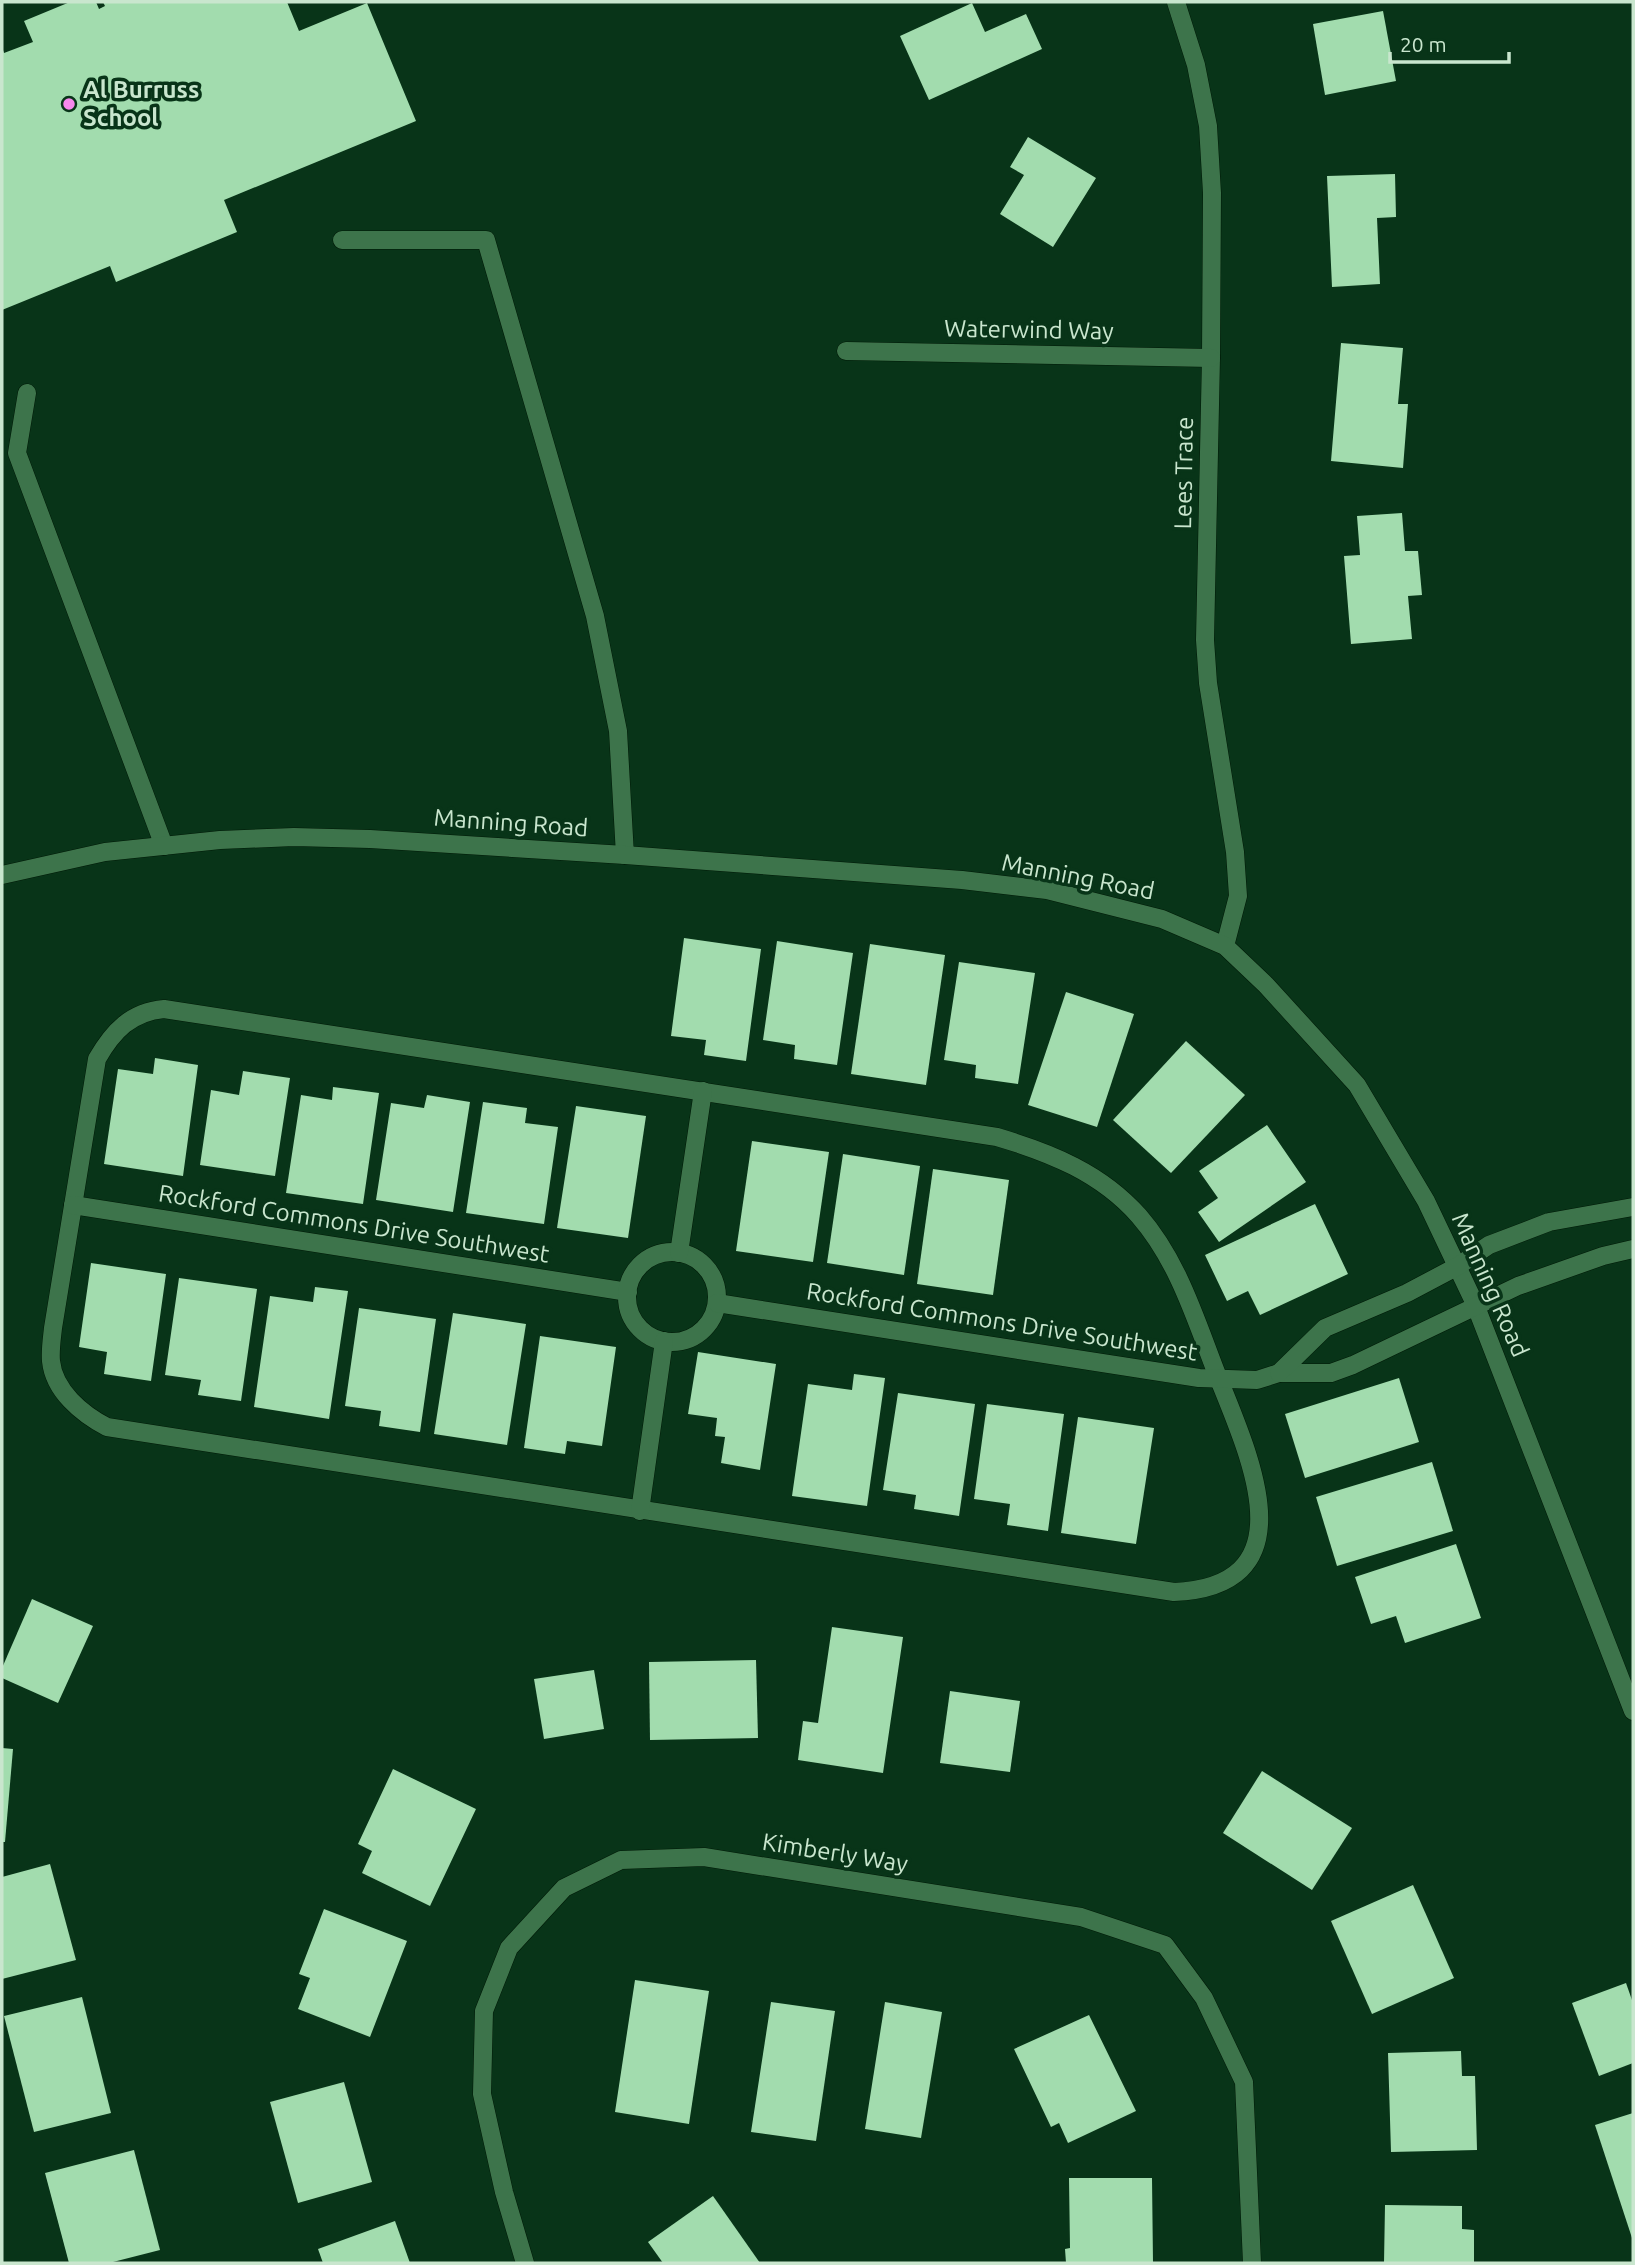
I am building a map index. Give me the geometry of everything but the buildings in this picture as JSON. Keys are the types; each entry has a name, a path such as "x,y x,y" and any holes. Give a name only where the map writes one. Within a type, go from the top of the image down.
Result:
{"street":[{"name":"Lees Trace","path":"1177,2 1196,65 1208,126 1212,192 1205,640 1208,683 1235,852 1238,896 1225,946"},
{"path":"342,240 485,240 595,616 618,731 625,855"},
{"name":"Waterwind Way","path":"846,351 1211,358"},
{"path":"27,393 17,453 164,846"},
{"name":"Manning Road","path":"2,875 105,852 220,840 294,837 384,839 962,880 1047,890 1162,919 1225,946 1266,985 1357,1085 1426,1201 1475,1304 1633,1711"},
{"path":"154,1010 190,1011 997,1137 1049,1153 1081,1169 1124,1202 1160,1243 1181,1281 1252,1464 1261,1514 1259,1531 1248,1558 1238,1572 1209,1587 1194,1591 1157,1590 120,1430 95,1421 69,1399 55,1376 51,1362 53,1328 73,1205 97,1059 110,1036 120,1026 142,1013 154,1010"},
{"path":"680,1253 703,1091"},
{"name":"Rockford Commons Drive Southwest","path":"73,1205 628,1292"},
{"path":"1279,1373 1325,1328 1407,1293 1458,1266 1489,1245 1524,1230 1574,1217 1633,1207"},
{"name":"Rockford Commons Drive Southwest","path":"717,1303 1220,1380 1258,1380 1279,1373 1331,1373 1518,1286 1576,1265 1633,1249"},
{"path":"669,1251 680,1253 702,1263 713,1278 717,1303 706,1328 692,1338 675,1343 657,1340 642,1332 631,1318 626,1301 628,1284 637,1268 651,1256 669,1251"},
{"path":"640,1511 664,1341"},
{"name":"Kimberly Way","path":"525,2263 504,2192 482,2094 484,2011 509,1948 564,1888 621,1860 704,1857 1081,1917 1165,1945 1204,1998 1244,2081 1252,2263"}],"place":[{"name":"Al Burruss School","path":"69,104"}]}
